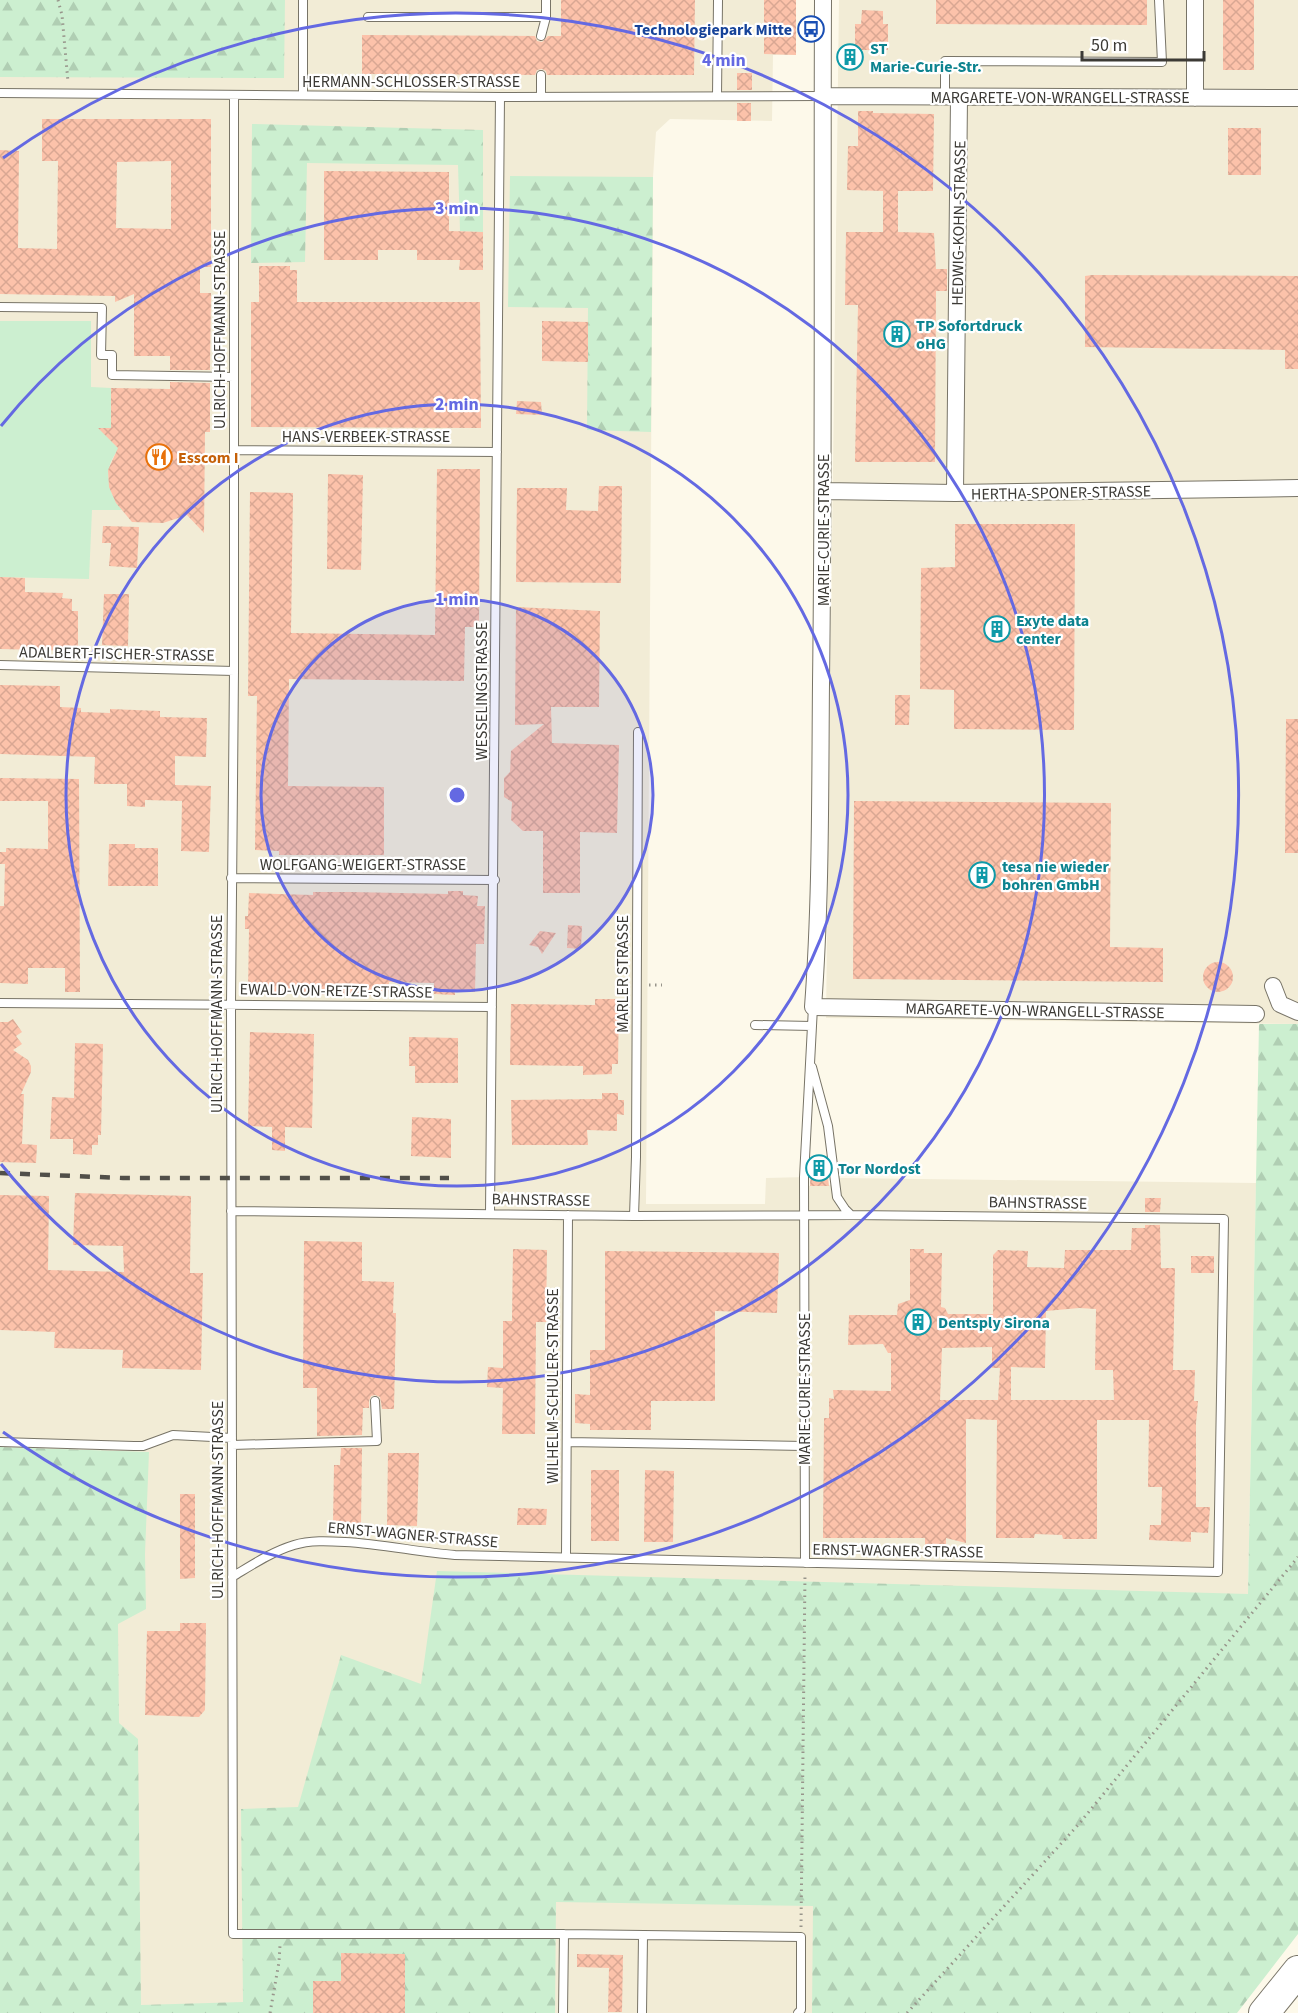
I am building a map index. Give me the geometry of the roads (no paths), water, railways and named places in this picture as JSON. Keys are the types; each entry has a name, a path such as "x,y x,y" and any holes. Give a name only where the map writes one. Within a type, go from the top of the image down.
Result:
{"highway":[{"path":"1264,2013 1298,1971"}],"street":[{"name":"MARIE-CURIE-STRASSE","path":"813,1007 818,899 823,491 823,0"},
{"path":"1195,0 1195,98"},
{"name":"MARGARETE-VON-WRANGELL-STRASSE","path":"822,96 1298,98"},
{"name":"HEDWIG-KOHN-STRASSE","path":"952,97 955,494"},
{"name":"HERTHA-SPONER-STRASSE","path":"823,491 955,494 1298,488"},
{"path":"1273,986 1280,1004 1298,1012"},
{"name":"MARGARETE-VON-WRANGELL-STRASSE","path":"813,1007 1256,1014"}],"lane":[{"path":"303,0 303,95"},
{"path":"541,36 546,17 546,0"},
{"path":"952,97 945,61 1162,62 1159,0"},
{"path":"717,96 718,1"},
{"path":"368,17 546,17"},
{"path":"541,75 541,97"},
{"name":"HERMANN-SCHLOSSER-STRASSE","path":"0,93 500,97 822,96"},
{"name":"ULRICH-HOFFMANN-STRASSE","path":"234,95 235,450 231,878 233,1934 564,1934"},
{"name":"WESSELINGSTRASSE","path":"490,1213 495,880 500,97"},
{"path":"0,307 102,308 101,355 112,355 112,375 234,377"},
{"name":"HANS-VERBEEK-STRASSE","path":"235,450 497,452"},
{"name":"ADALBERT-FISCHER-STRASSE","path":"0,666 234,671"},
{"name":"MARLER STRASSE","path":"634,1216 638,732"},
{"name":"WOLFGANG-WEIGERT-STRASSE","path":"231,878 495,880"},
{"name":"EWALD-VON-RETZE-STRASSE","path":"0,1003 492,1007"},
{"name":"MARIE-CURIE-STRASSE","path":"805,1563 804,1215 813,1007"},
{"path":"755,1025 812,1026"},
{"path":"810,1060 828,1126 837,1197 851,1215"},
{"name":"BAHNSTRASSE","path":"231,1211 1224,1219"},
{"name":"WILHELM-SCHULER-STRASSE","path":"566,1557 568,1215"},
{"name":"ERNST-WAGNER-STRASSE","path":"232,1577 281,1550 296,1544 321,1541 383,1545 455,1555 1218,1572 1224,1219"},
{"path":"0,1442 143,1446 173,1435 232,1442 377,1441 375,1401"},
{"path":"567,1442 804,1446"},
{"path":"563,2013 564,1934 801,1937 801,2010 798,2013"},
{"path":"642,2013 643,1936"}],"railway":[{"path":"0,1173 123,1178 449,1178"}],"place":[{"name":"Technologiepark Mitte","path":"811,29"},
{"name":"ST Marie-Curie-Str.","path":"850,57"},
{"name":"TP Sofortdruck oHG","path":"897,334"},
{"name":"Esscom I","path":"159,457"},
{"name":"Exyte data center","path":"997,629"},
{"name":"tesa nie wieder bohren GmbH","path":"982,875"},
{"name":"Tor Nordost","path":"819,1168"},
{"name":"Dentsply Sirona","path":"918,1322"}]}
